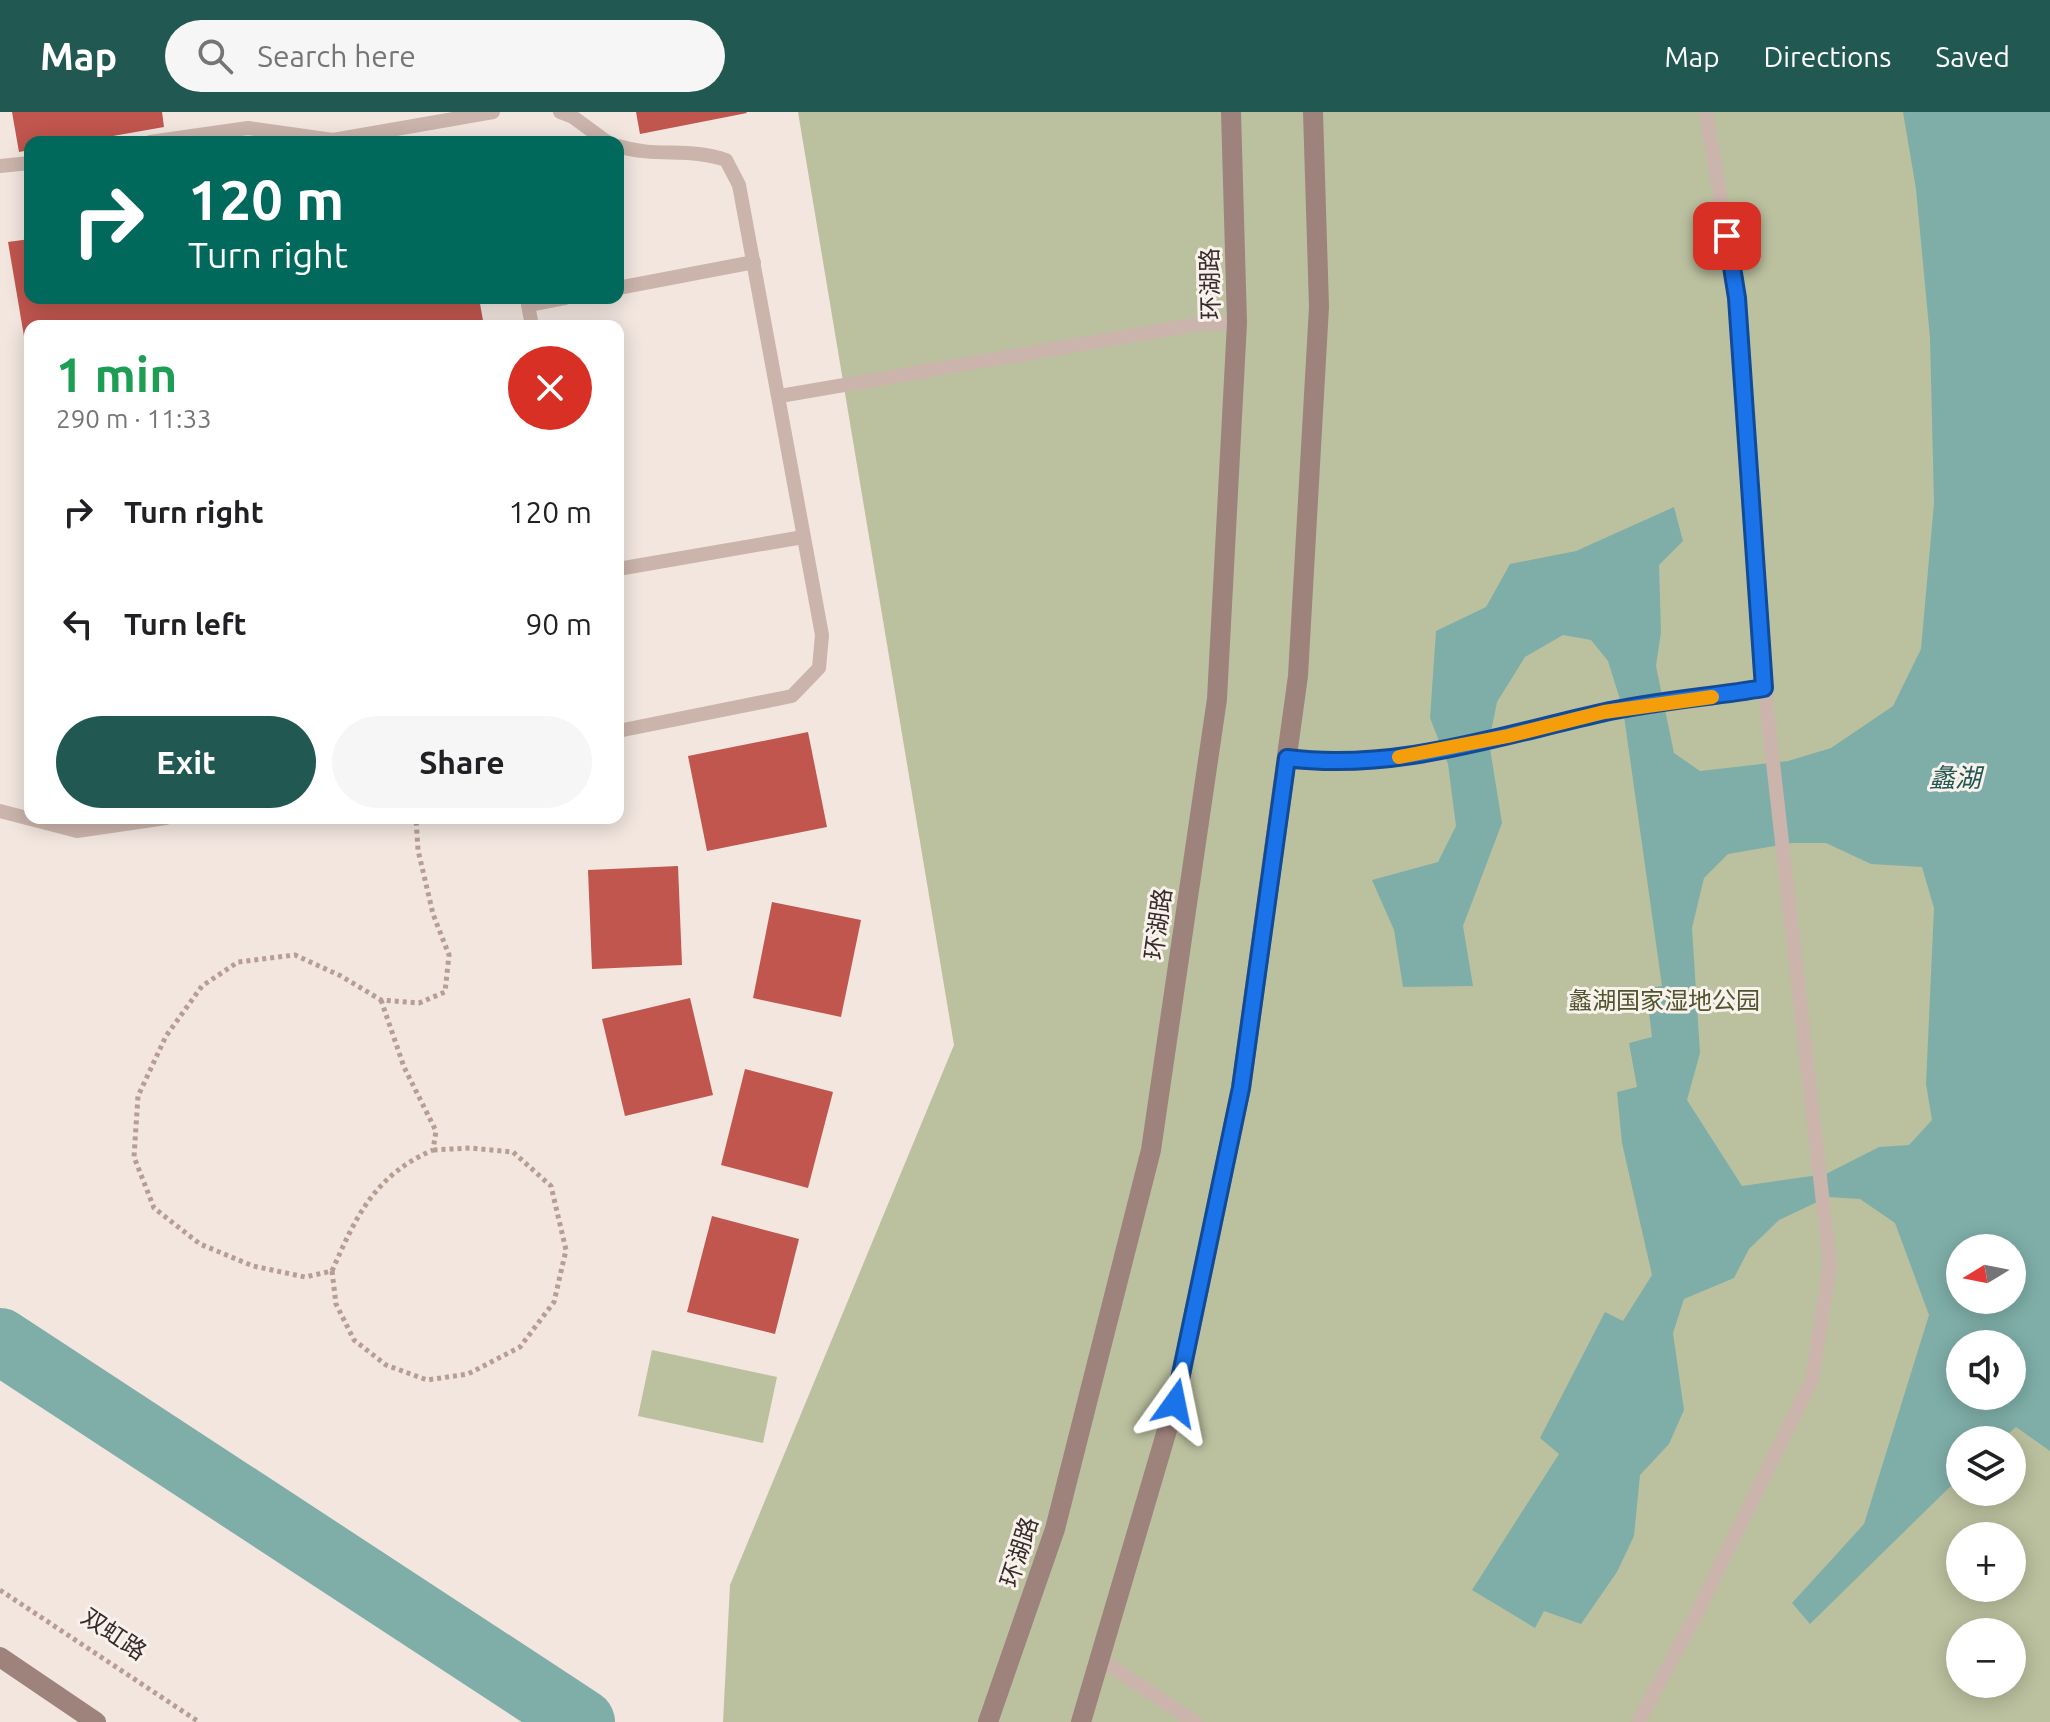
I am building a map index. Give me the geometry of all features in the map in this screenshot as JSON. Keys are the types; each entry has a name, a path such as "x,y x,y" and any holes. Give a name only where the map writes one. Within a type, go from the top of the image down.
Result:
{"main road":[{"name":"环湖路","path":"988,1722 1055,1529 1151,1150 1217,699 1237,323 1231,112"},
{"path":"1081,1722 1175,1403 1235,1118 1287,758 1298,676 1319,307 1313,112"},
{"path":"0,1657 96,1722"}],"lane":[{"path":"356,136 493,112"},
{"path":"560,112 573,117 599,136"},
{"path":"1638,1722 1696,1615 1812,1379 1830,1265 1764,688 1737,298 1706,112"},
{"path":"192,136 248,128 305,136"},
{"path":"624,148 643,154 703,151 726,160 739,185 822,635 819,668 792,696 624,730"},
{"path":"0,166 24,164"},
{"path":"624,287 754,262"},
{"path":"531,320 528,305 533,304"},
{"path":"780,396 1199,324 1237,323"},
{"path":"624,568 803,537"},
{"path":"1287,758 1317,762 1427,754 1604,712 1764,688"},
{"path":"0,811 24,817"},
{"path":"50,824 77,831 125,824"},
{"path":"1100,1659 1195,1722"}],"path":[{"path":"332,1271 305,1277 253,1266 200,1244 154,1208 134,1157 138,1096 166,1036 202,986 238,962 295,955 341,976 381,1000 419,1003 445,992 449,955 433,914 421,863 417,824"},
{"path":"381,1000 404,1067 436,1131 433,1150"},
{"path":"470,1148 513,1152 551,1186 566,1250 554,1302 520,1347 468,1374 427,1380 386,1365 354,1340 336,1304 332,1271 368,1198 404,1162 433,1150 470,1148"},
{"name":"双虹路","path":"0,1590 199,1722"}],"green space":[{"name":"蠡湖国家湿地公园","path":"798,112 2050,112 2050,1722 723,1722 730,1585 954,1045"},
{"path":"652,1350 777,1377 763,1443 638,1416"}],"water":[{"name":"蠡湖","path":"1903,112 2050,112 2050,1451 2026,1434 2026,1426 1946,1426 1946,1491 1810,1624 1792,1603 1864,1524 1929,1315 1895,1223 1860,1199 1828,1197 1779,1220 1749,1249 1734,1278 1684,1299 1673,1333 1684,1410 1669,1444 1640,1475 1634,1536 1617,1572 1581,1624 1544,1611 1535,1628 1472,1590 1559,1454 1540,1438 1605,1312 1623,1321 1652,1275 1622,1143 1617,1092 1637,1087 1629,1043 1652,1037 1646,988 1662,986 1623,709 1608,661 1591,640 1563,635 1525,657 1497,702 1489,742 1502,823 1463,926 1473,986 1403,987 1394,930 1372,880 1438,862 1456,826 1448,764 1430,718 1436,631 1486,607 1510,564 1576,551 1674,507 1683,541 1659,565 1661,632 1656,666 1674,753 1700,771 1788,761 1831,748 1893,706 1921,649 1934,503 1930,338 1916,189","holes":["1792,843 1826,843 1871,864 1922,867 1934,908 1926,1084 1932,1120 1909,1145 1879,1147 1826,1174 1742,1186 1687,1100 1700,1053 1692,928 1704,878 1728,854"]}],"building":[{"path":"12,112 162,112 164,127 113,136 24,136 24,151 19,152"},
{"path":"636,112 746,112 747,113 640,134"},
{"path":"24,240 24,304 480,304 483,320 24,320 24,336 8,242"},
{"path":"808,732 827,827 707,851 688,756"},
{"path":"678,866 682,965 592,969 588,870"},
{"path":"772,902 861,920 841,1017 753,998"},
{"path":"690,998 713,1095 625,1116 602,1019"},
{"path":"745,1069 833,1092 808,1188 721,1165"},
{"path":"712,1216 799,1239 775,1334 687,1312"}],"waterway":[{"path":"0,1341 582,1722"}],"slow traffic":[{"path":"1399,757 1427,754 1604,712 1712,697"}],"route":[{"path":"1175,1403 1241,1088 1287,758 1317,762 1427,754 1604,712 1764,688 1737,298 1727,236"}]}
